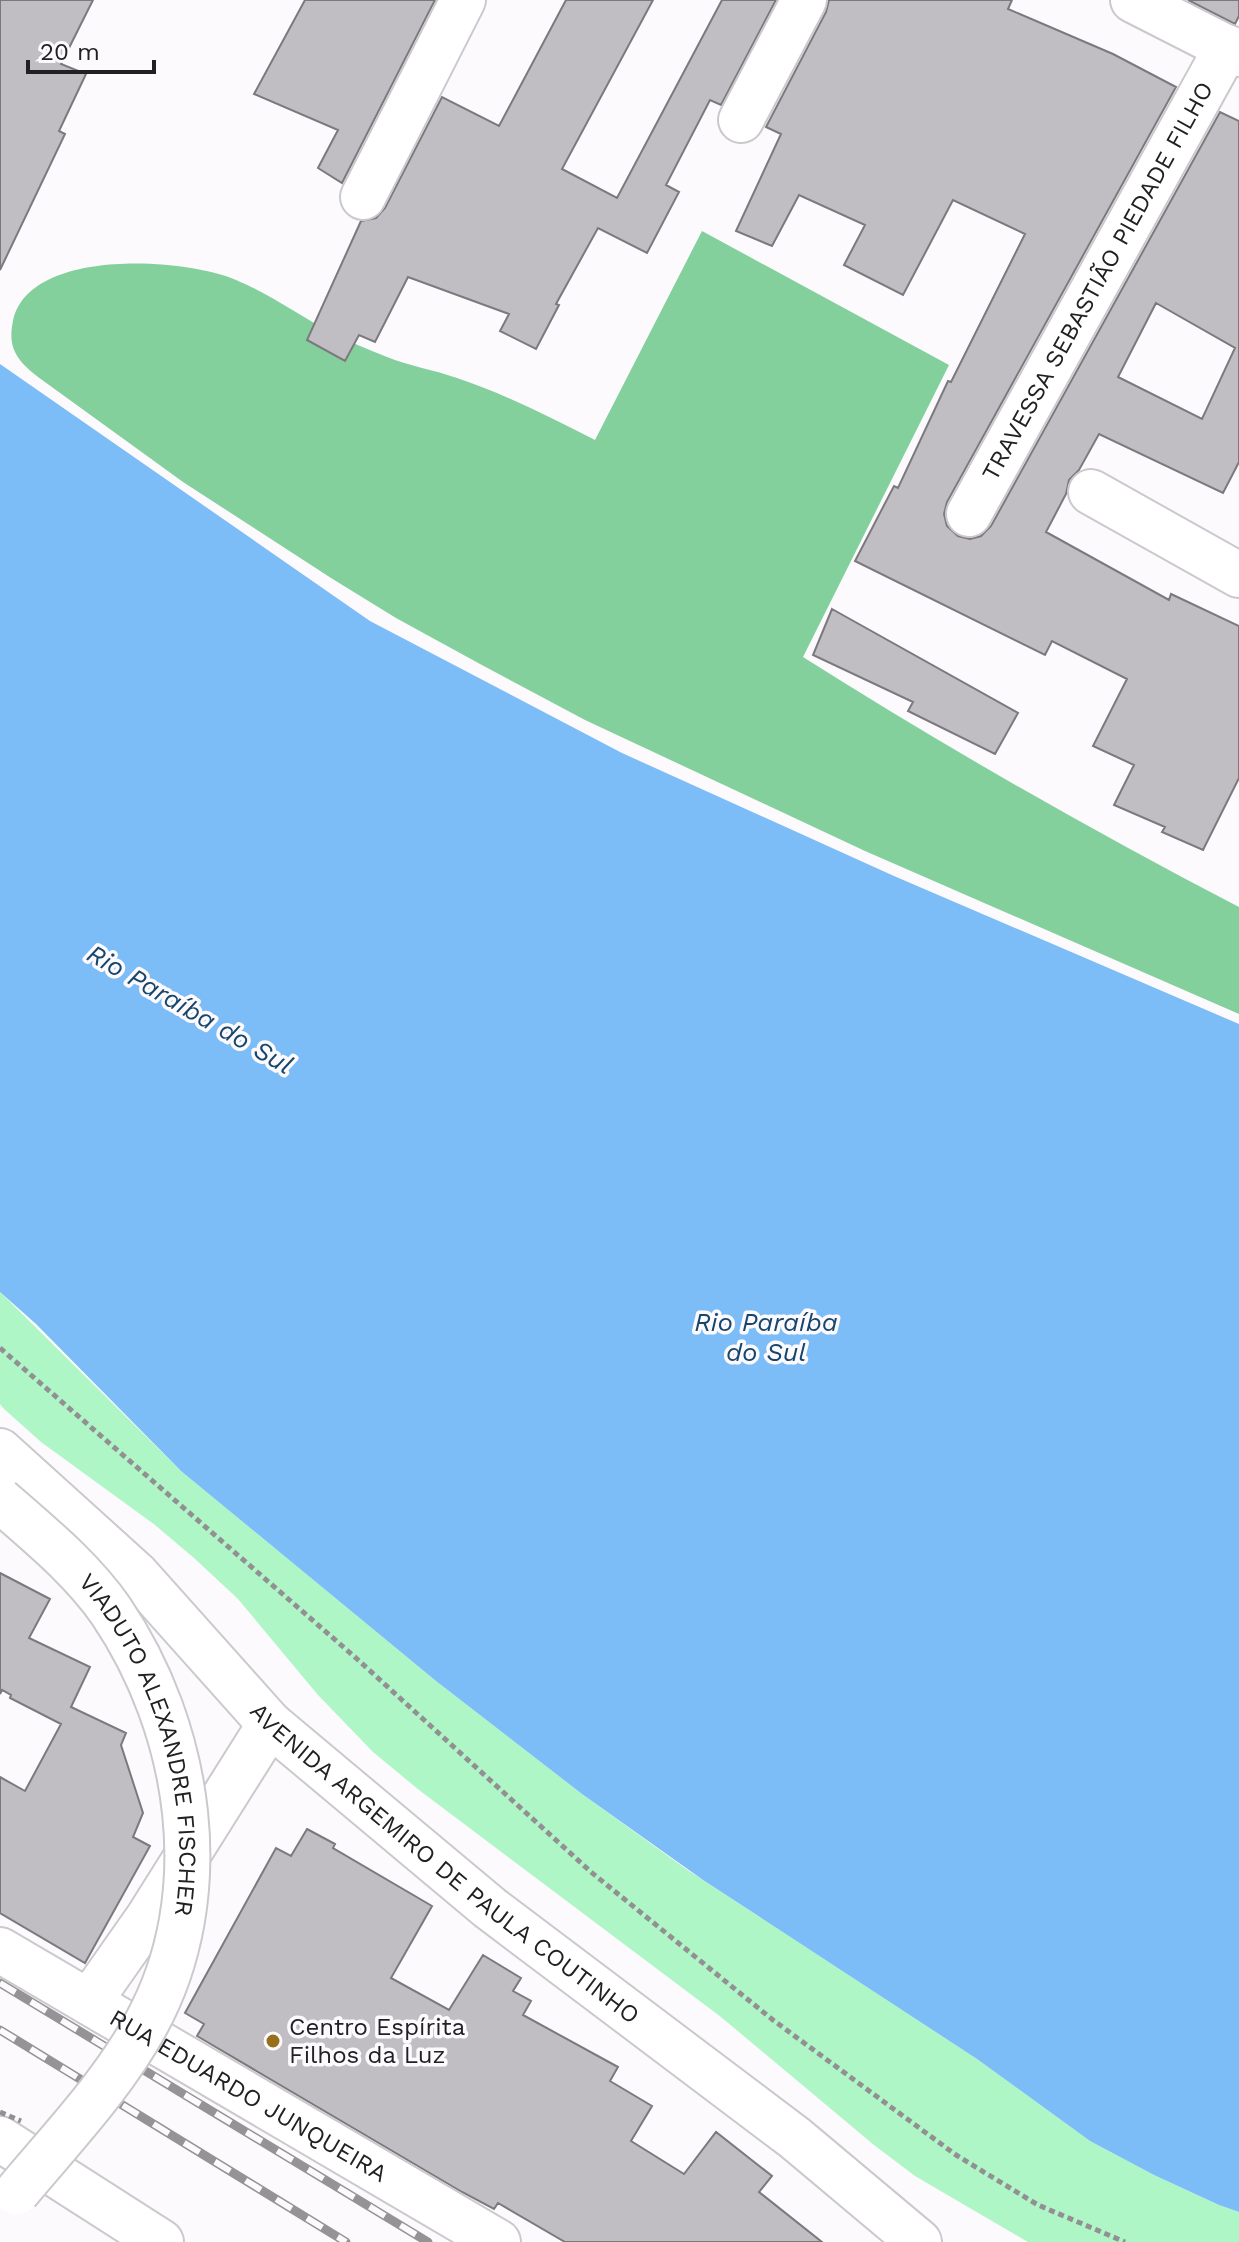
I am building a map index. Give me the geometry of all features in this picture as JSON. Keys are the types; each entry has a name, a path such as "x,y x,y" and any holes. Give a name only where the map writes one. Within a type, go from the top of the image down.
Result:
{"street":[{"path":"363,197 463,0"},
{"path":"741,120 804,0"},
{"path":"1133,0 1233,51"},
{"name":"TRAVESSA SEBASTIÃO PIEDADE FILHO","path":"969,514 1233,51"},
{"path":"1091,492 1239,575"},
{"name":"AVENIDA ARGEMIRO DE PAULA COUTINHO","path":"0,1451 136,1574 270,1724 490,1908 795,2138 919,2242"},
{"name":"VIADUTO ALEXANDRE FISCHER","path":"0,1500 72,1565 110,1610 137,1656 158,1699 174,1746 184,1790 187,1835 185,1905 177,1942 159,1997 147,2022 110,2079 0,2213"},
{"path":"89,2002 148,1918 270,1724"},
{"name":"RUA EDUARDO JUNQUEIRA","path":"0,1950 498,2242"},
{"path":"5,2150 161,2242"}],"path":[{"path":"0,1348 356,1658 591,1872 773,2020 956,2155 1038,2205 1125,2242"}],"green space":[{"path":"702,231 949,365 803,657 1018,786 1239,907 1239,1014 865,851 585,720 396,618 183,482 38,377 20,360 13,347 13,321 25,297 47,280 77,270 111,264 182,267 236,280 353,343 492,391 595,440"},
{"path":"0,1292 181,1471 436,1681 582,1794 686,1869 977,2059 1090,2141 1154,2175 1239,2212 1239,2242 1028,2242 915,2176 874,2145 721,2017 373,1752 318,1695 238,1599 194,1558 155,1525 41,1442 3,1408 0,1404"}],"water":[{"name":"Rio Paraíba do Sul","path":"0,364 370,621 622,753 894,876 1239,1024 1239,2212 1154,2175 1090,2141 977,2059 703,1880 582,1794 436,1681 181,1471 36,1324 0,1292"}],"building":[{"path":"0,0 93,0 61,64 86,74 59,131 65,134 0,270"},
{"path":"305,0 435,0 342,183 318,168 338,130 254,94"},
{"path":"566,0 653,0 562,169 617,198 722,0 776,0 721,105 710,100 666,185 679,192 647,253 598,228 556,304 559,305 536,349 500,331 509,314 408,277 375,342 359,335 345,361 307,340 361,221 376,218 385,208 442,97 499,126"},
{"path":"829,0 1012,0 1008,9 1113,54 1176,87 947,502 944,514 947,526 958,536 970,539 981,536 991,526 1220,112 1239,121 1239,462 1223,493 1099,434 1079,470 1069,480 1066,494 1046,532 1169,600 1171,594 1239,626 1239,778 1203,850 1162,832 1165,827 1114,805 1134,765 1093,746 1127,679 1052,641 1045,655 855,561 894,486 898,488 948,381 951,382 1025,234 953,200 903,295 844,265 865,225 799,195 772,246 736,231 781,134 766,127 826,12","holes":["1156,303 1235,348 1202,419 1118,377"]},
{"path":"1188,0 1239,0 1239,16 1235,24"},
{"path":"832,609 1018,713 995,754 908,711 913,702 813,655"},
{"path":"0,1573 50,1599 29,1638 90,1667 71,1707 126,1733 121,1745 143,1813 133,1837 150,1846 85,1963 0,1913 0,1777 25,1791 61,1724 10,1698 11,1695 2,1690 0,1694"},
{"path":"307,1829 335,1844 333,1848 432,1906 391,1978 449,2010 483,1955 521,1978 513,1991 531,2001 523,2015 618,2067 610,2081 652,2106 631,2141 684,2174 716,2132 772,2176 759,2192 822,2242 565,2242 498,2203 494,2209 462,2192 197,2036 204,2024 185,2013 276,1848 291,1856"}],"railway":[{"path":"0,1983 428,2242"},
{"path":"0,2030 346,2242"}],"place":[{"name":"Centro Espírita Filhos da Luz","path":"273,2041"}]}
